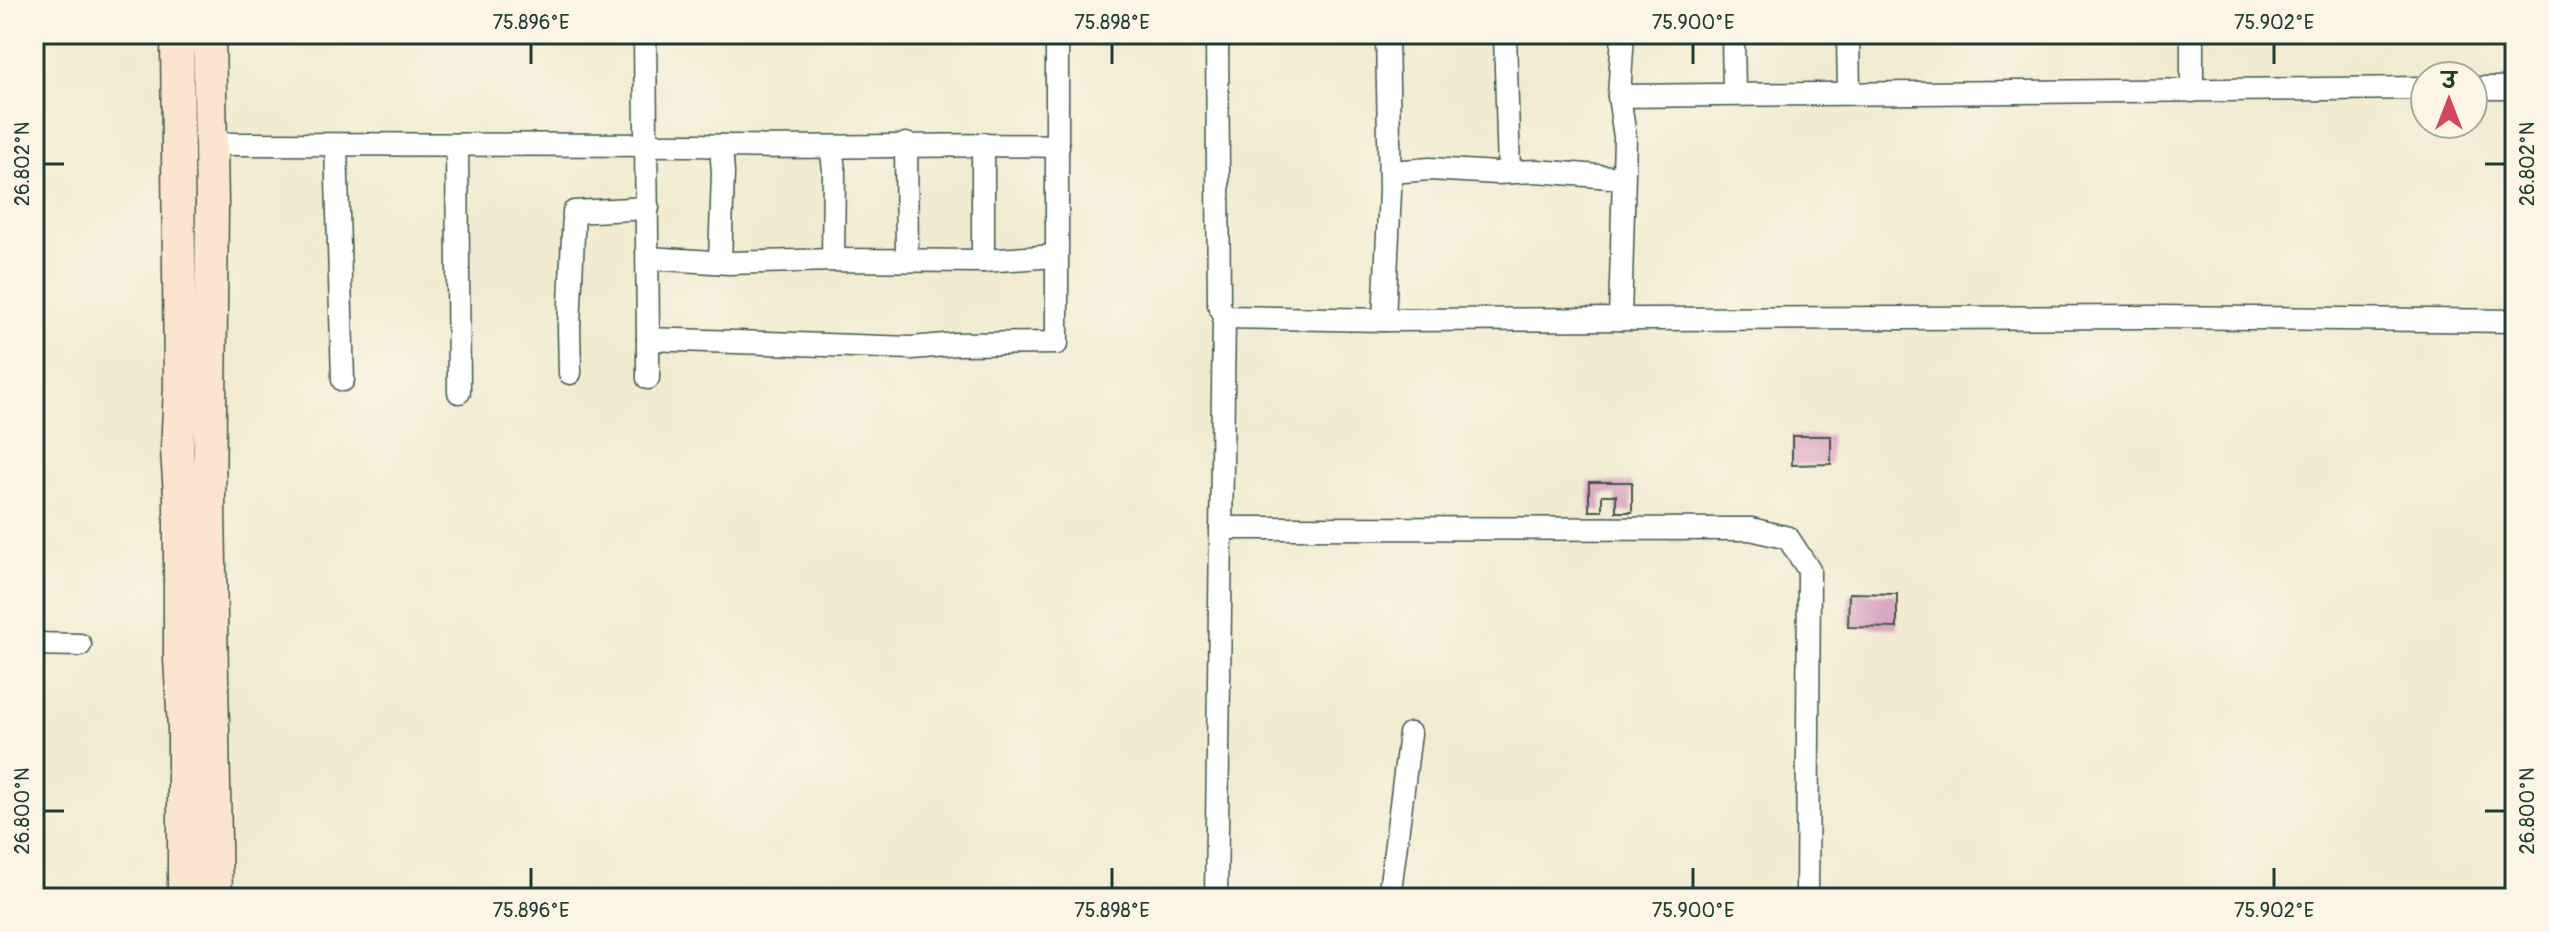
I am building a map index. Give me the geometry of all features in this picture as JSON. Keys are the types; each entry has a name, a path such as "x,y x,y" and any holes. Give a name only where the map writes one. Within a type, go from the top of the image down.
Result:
{"street":[{"path":"177,34 180,387 177,451 184,727 184,898"},
{"path":"209,34 212,205 209,509 216,898"},
{"path":"645,34 648,378"},
{"path":"648,339 912,348 956,344 1057,343 1057,34"},
{"path":"1216,898 1224,317 1219,305 1217,34"},
{"path":"1384,320 1390,172 1387,34"},
{"path":"1505,34 1509,172"},
{"path":"1620,319 1625,137 1619,96 1623,34"},
{"path":"1733,34 1734,94"},
{"path":"1848,34 1849,93"},
{"path":"2192,34 2192,91"},
{"path":"1619,96 2409,88"},
{"path":"2489,88 2515,88"},
{"path":"209,144 1058,146"},
{"path":"906,144 907,260"},
{"path":"983,144 983,261"},
{"path":"336,145 343,380"},
{"path":"457,145 459,392"},
{"path":"720,262 721,146"},
{"path":"831,147 834,170 833,260"},
{"path":"1390,172 1430,169 1537,171 1623,178"},
{"path":"570,373 574,212 648,208"},
{"path":"648,258 720,262 983,261 1056,256"},
{"path":"1224,317 1384,320 2158,317 2515,321"},
{"path":"1221,528 1751,529 1788,538 1809,570 1807,898"},
{"path":"34,644 80,645"},
{"path":"1389,898 1410,734"}],"building":[{"path":"1792,436 1831,436 1831,464 1792,465"},
{"path":"1589,482 1632,482 1632,512 1616,512 1616,495 1602,495 1602,511 1589,511"},
{"path":"1849,593 1897,594 1897,628 1848,627"}]}
